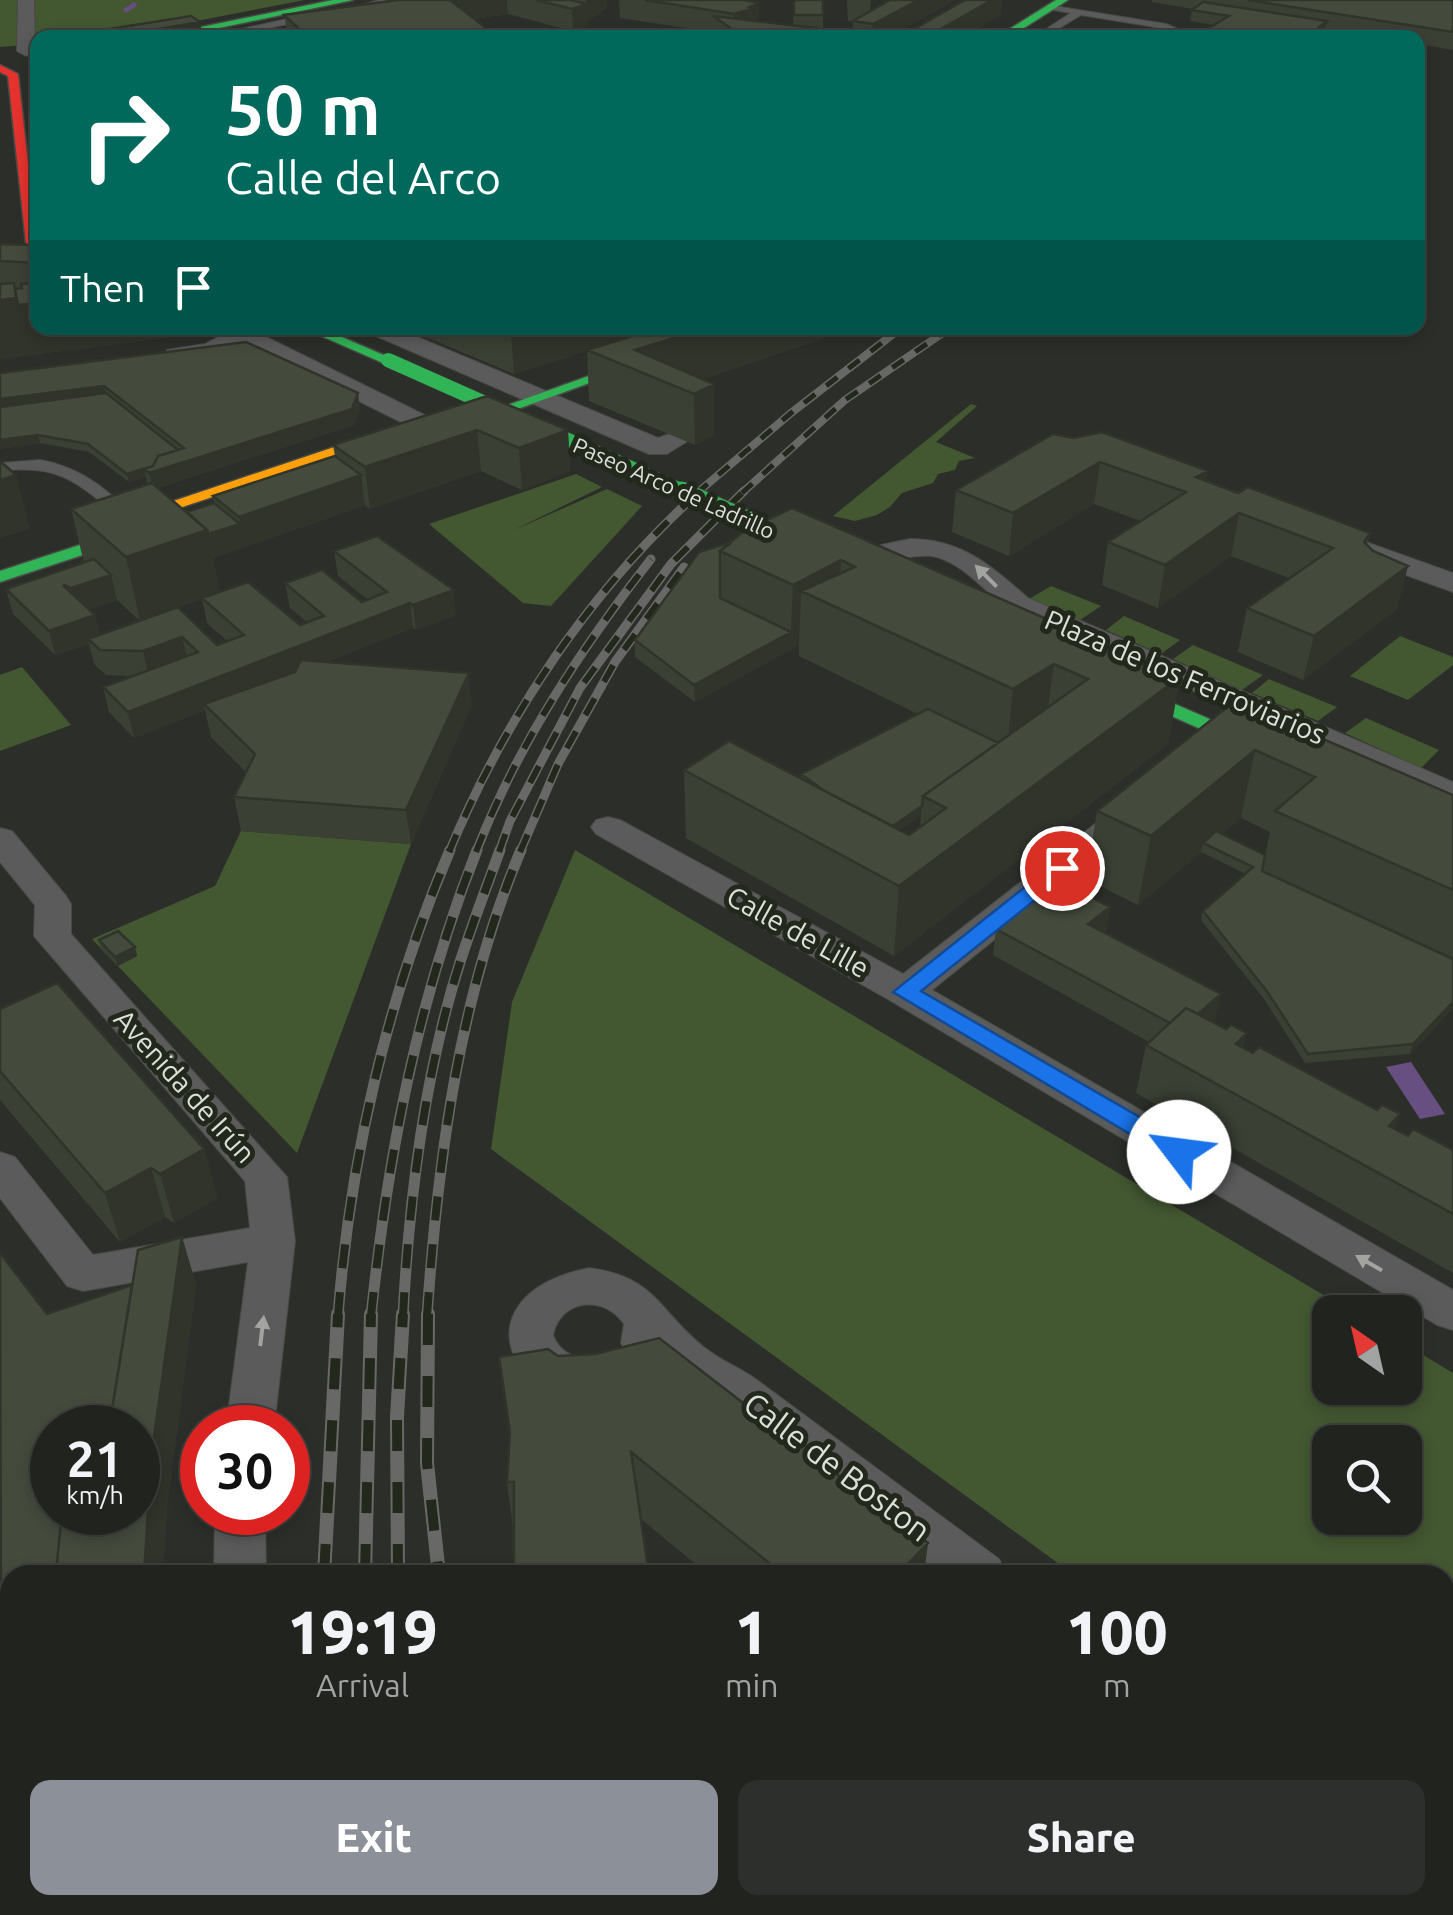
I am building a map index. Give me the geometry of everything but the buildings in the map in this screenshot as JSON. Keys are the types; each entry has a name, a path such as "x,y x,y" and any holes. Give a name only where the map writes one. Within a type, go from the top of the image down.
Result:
{"street":[{"path":"194,30 348,0"},
{"path":"26,3 30,37"},
{"path":"1006,5 1052,10"},
{"path":"1015,30 1052,10"},
{"path":"0,65 30,55"},
{"path":"0,65 14,74 29,252"},
{"path":"158,358 215,349 227,344 232,335"},
{"path":"245,335 431,427"},
{"name":"Paseo Arco de Ladrillo","path":"331,335 396,357 858,560"},
{"name":"Paseo Arco de Ladrillo","path":"358,335 396,357"},
{"name":"Paseo Arco de Ladrillo","path":"395,335 658,448 678,438"},
{"path":"0,577 431,427 713,335"},
{"path":"349,384 411,391 460,379 466,374 466,365"},
{"path":"0,560 431,427 481,418 533,393"},
{"name":"Paseo Arco de Ladrillo","path":"481,418 663,501"},
{"name":"Paseo Arco de Ladrillo","path":"740,533 907,574"},
{"name":"Plaza de los Ferroviarios","path":"858,560 938,535 960,556 982,568 1018,604 1453,794"},
{"path":"1346,544 1453,583"},
{"path":"998,614 1118,684 1294,773"},
{"path":"1118,684 1206,751 1294,773"},
{"path":"1118,684 1453,812"},
{"path":"905,992 1153,794"},
{"name":"Calle de Lille","path":"608,827 905,992 1453,1312"},
{"name":"Avenida de Irún","path":"0,839 53,904 53,936 79,992 266,1177 273,1241 253,1405"},
{"path":"0,1168 82,1274 273,1241"},
{"name":"Calle de Boston","path":"690,1364 627,1364 591,1378 554,1370 541,1360 531,1331 535,1316 560,1292 596,1284 630,1296 647,1322 690,1364 736,1390 967,1565"},
{"path":"627,1364 646,1338 647,1322"},
{"path":"240,1535 240,1565"}],"lane":[{"path":"244,30 392,0"},
{"path":"1052,10 1102,1"},
{"path":"1052,10 1173,30"},
{"path":"0,466 32,462 59,466 130,518"}],"green space":[{"path":"0,0 305,0 149,30 30,30 30,45 0,47"},
{"path":"971,404 977,406 936,442 975,458 959,461 955,470 938,474 933,483 902,493 877,515 855,521 833,516"},
{"path":"576,474 602,487 514,530 607,489 642,506 551,606 523,603 429,524"},
{"path":"1051,586 1101,606 1080,620 1029,599"},
{"path":"1124,616 1180,640 1161,654 1106,630"},
{"path":"1400,636 1453,657 1453,665 1408,700 1350,676"},
{"path":"1193,645 1263,675 1242,690 1173,659"},
{"path":"22,667 71,725 0,751 0,675"},
{"path":"1269,679 1337,707 1318,721 1252,693"},
{"path":"1366,718 1439,750 1421,768 1345,733"},
{"path":"241,831 411,844 297,1153 92,939 215,886"},
{"path":"575,850 1323,1295 1312,1295 1312,1405 1422,1405 1422,1354 1453,1373 1453,1565 1060,1565 491,1149 512,1002"}],"shaded area":[{"path":"1411,1062 1445,1114 1420,1119 1386,1067"}],"waterway":[{"path":"126,10 134,5"}],"railway":[{"path":"1343,30 1377,0"},
{"path":"697,493 892,335"},
{"path":"742,493 845,400 940,335"},
{"path":"449,852 497,752 555,658 622,570 700,491"},
{"path":"499,852 510,821 580,688 671,564 742,493"},
{"path":"476,852 511,773 553,699 651,559"},
{"path":"520,852 558,764 615,662 684,567"},
{"path":"338,1316 352,1197 375,1078 408,962 450,850"},
{"path":"371,1316 386,1196 408,1079 438,964 477,850"},
{"path":"403,1316 414,1181 428,1090 448,1001 500,850"},
{"path":"427,1316 455,1078 482,962 521,850"},
{"path":"325,1565 338,1314"},
{"path":"365,1565 371,1314"},
{"path":"398,1565 397,1417 403,1314"},
{"path":"428,1314 427,1463 438,1565"}],"traffic: fast":[{"path":"194,30 348,0"},
{"path":"1013,30 1063,0"},
{"path":"327,335 388,360"},
{"path":"455,427 714,335"},
{"path":"388,360 823,554"},
{"path":"0,577 150,527"},
{"path":"1127,689 1275,755"}],"traffic: slow":[{"path":"107,526 406,428"}],"traffic: jam":[{"path":"0,68 13,74 30,225"}],"route":[{"path":"1062,868 905,992 1179,1152"}]}
